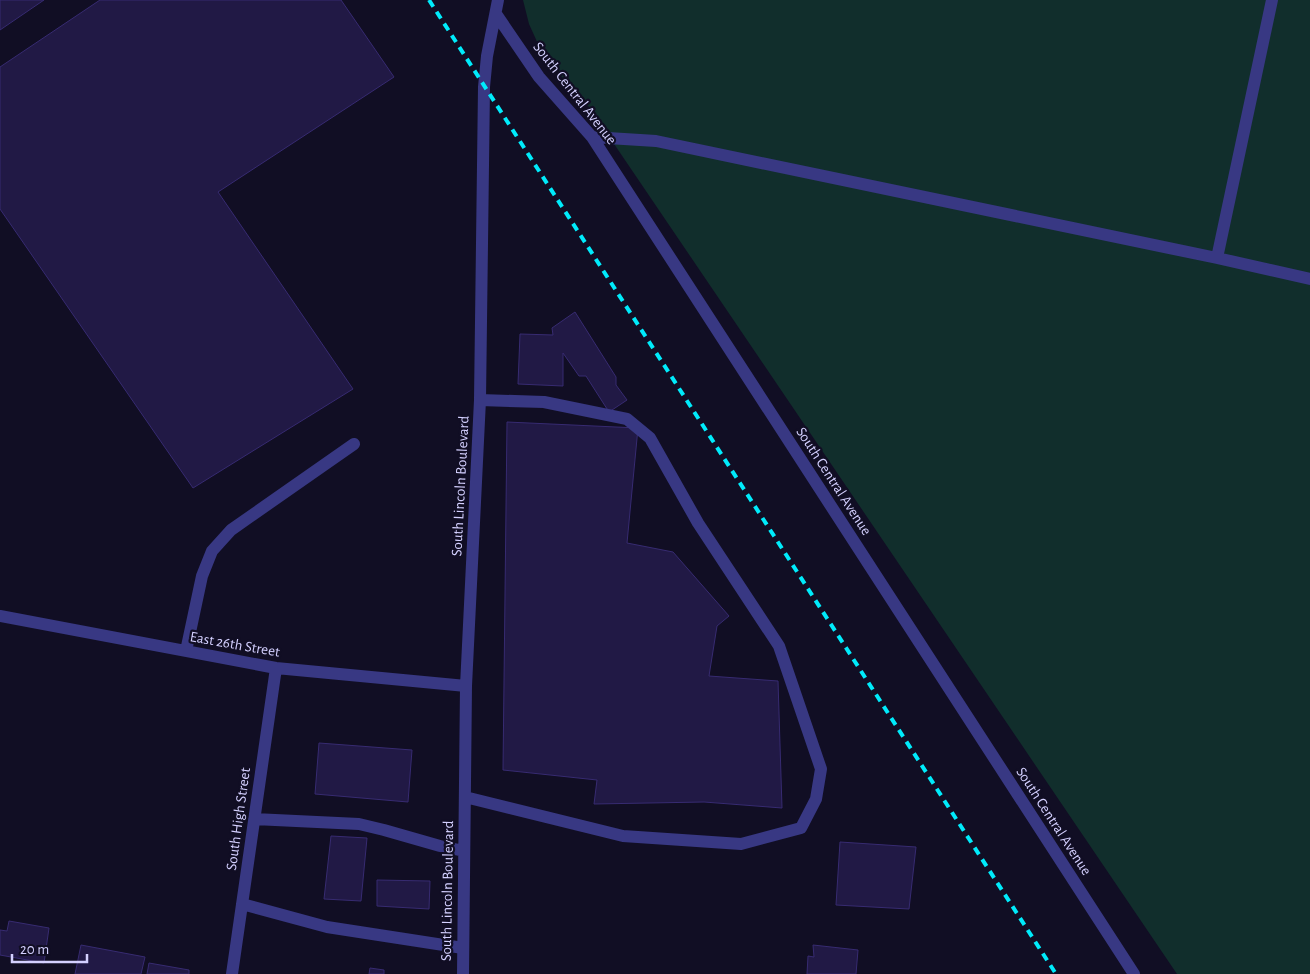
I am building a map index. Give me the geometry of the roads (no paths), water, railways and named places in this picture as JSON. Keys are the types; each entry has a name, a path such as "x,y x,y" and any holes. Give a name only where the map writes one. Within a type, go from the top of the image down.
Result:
{"street":[{"name":"South Lincoln Boulevard","path":"463,974 466,686 480,400 484,87 486,56 498,0"},
{"path":"1217,258 1272,0"},
{"name":"South Central Avenue","path":"496,14 539,77 592,137 1134,974"},
{"path":"592,137 656,141 1310,279"},
{"path":"465,797 623,836 742,844 801,828 816,799 821,769 779,646 698,523 650,438 627,419 544,402 480,400"},
{"path":"186,651 202,576 212,551 231,530 354,444"},
{"name":"East 26th Street","path":"0,616 276,668 466,686"},
{"name":"South High Street","path":"232,974 276,668"},
{"path":"254,819 358,824 464,851"},
{"path":"242,904 327,927 463,948"}],"railway":[{"path":"429,0 1056,974"}]}
